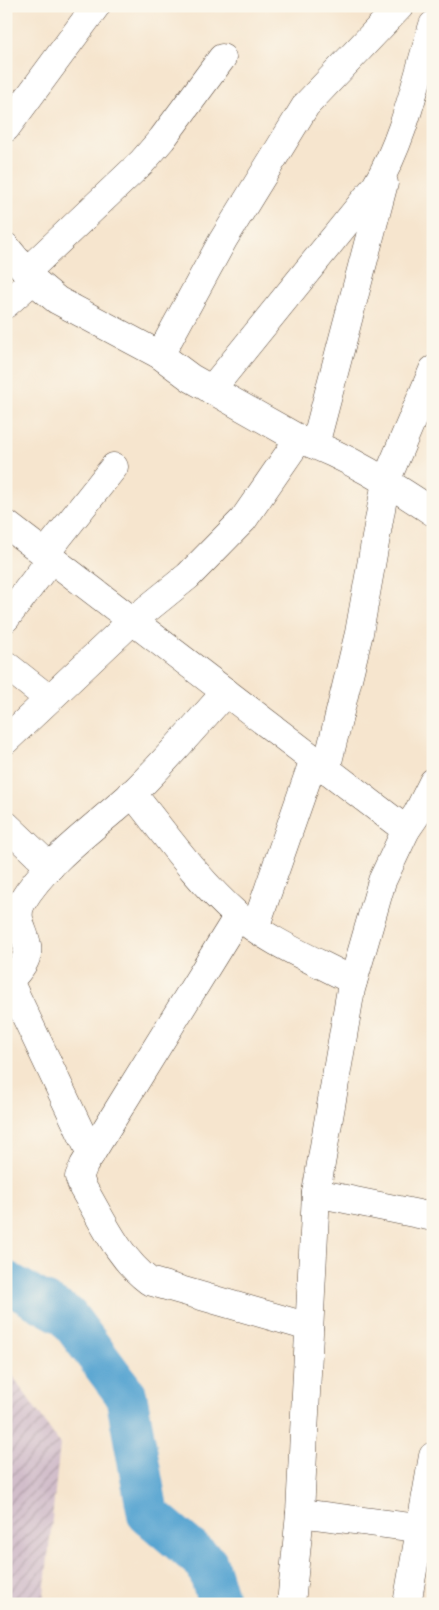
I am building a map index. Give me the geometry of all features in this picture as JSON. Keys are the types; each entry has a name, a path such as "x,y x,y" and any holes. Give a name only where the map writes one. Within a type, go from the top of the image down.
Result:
{"street":[{"path":"6,128 96,6"},
{"path":"160,355 223,240 306,105 400,6"},
{"path":"6,740 132,622 188,576 243,520 307,442 388,165 433,25"},
{"path":"6,304 30,276 162,140 222,58"},
{"path":"211,390 376,186 388,165"},
{"path":"6,247 30,276 57,300 87,318 160,355 211,390 307,442 386,481 433,512"},
{"path":"309,1327 149,1281 137,1272 127,1260 83,1188 79,1177 91,1154 247,922 320,764 359,632 386,481 433,370"},
{"path":"6,618 114,467"},
{"path":"6,524 320,764 418,822"},
{"path":"6,665 49,699"},
{"path":"91,1154 8,983 25,961 27,952 26,938 18,924 17,914 22,903 50,867 132,793 226,692"},
{"path":"291,1604 300,1513 316,1193 353,981 382,881 418,822 433,782"},
{"path":"132,793 214,893 247,922 353,981"},
{"path":"6,825 50,867"},
{"path":"316,1193 433,1217"},
{"path":"408,1604 426,1529 433,1456"},
{"path":"300,1513 426,1529"}],"shaded area":[{"path":"6,1366 60,1444 43,1604 6,1604"}],"waterway":[{"path":"6,1282 67,1316 126,1395 148,1514 207,1564 219,1604"}]}
